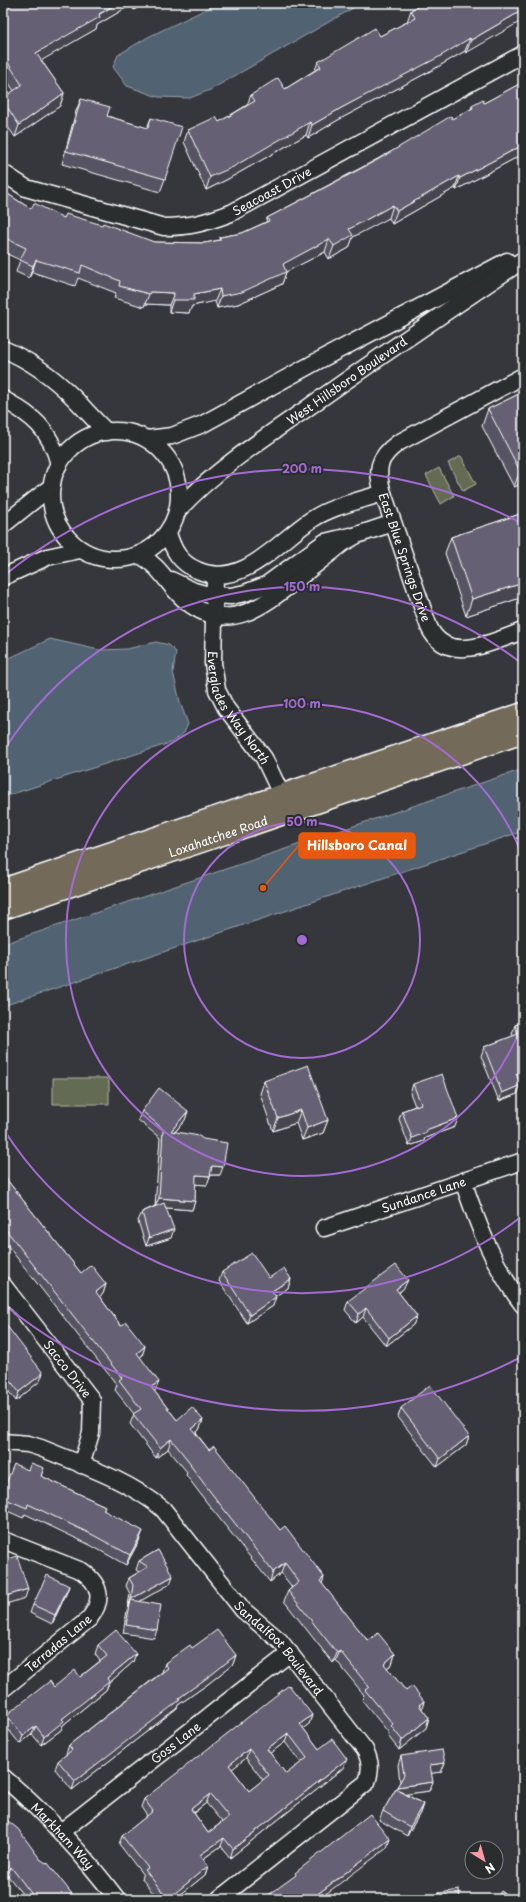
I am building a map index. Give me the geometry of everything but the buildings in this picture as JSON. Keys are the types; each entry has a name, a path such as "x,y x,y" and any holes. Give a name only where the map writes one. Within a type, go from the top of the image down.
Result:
{"main road":[{"name":"Loxahatchee Road","path":"3,889 282,796 523,713"},
{"name":"Loxahatchee Road","path":"3,909 523,733"}],"street":[{"name":"Seacoast Drive","path":"3,173 26,188 164,227 186,227 206,223 231,213 523,54"},
{"name":"West Hillsboro Boulevard","path":"147,439 172,436 203,424 356,340 490,269 523,254"},
{"name":"West Hillsboro Boulevard","path":"178,510 208,481 249,449 433,320 523,260"},
{"path":"3,349 25,360 52,379 74,398 107,432"},
{"name":"East Blue Springs Drive","path":"523,376 398,443 382,458 379,478 429,627 436,639 449,647 456,649 472,648 523,631"},
{"path":"3,400 24,412 44,429 52,442 59,464"},
{"path":"126,432 147,439 166,455 174,470 180,493 178,510 168,533 154,546 140,555 120,560 99,558 80,550 71,543 59,527 52,507 52,486 59,464 64,455 78,442 95,433 126,432"},
{"path":"3,525 52,486"},
{"path":"168,533 174,551 185,563 199,571 215,576 234,573 250,566 311,520 325,513 383,493"},
{"path":"166,577 194,591 215,596 237,595 260,588 357,535 393,523"},
{"path":"294,533 313,558"},
{"path":"3,577 47,557 80,550"},
{"path":"140,555 152,563 166,577 178,594 188,602 214,616 237,615 260,608 313,558"},
{"name":"Everglades Way North","path":"215,576 213,671 217,690 230,714 264,758 282,796"},
{"name":"Sundance Lane","path":"324,1228 523,1161"},
{"path":"463,1181 480,1231 497,1265 523,1305"},
{"name":"Sacco Drive","path":"3,1285 92,1400 91,1433 81,1465"},
{"name":"Sandalfoot Boulevard","path":"3,1442 28,1444 41,1448 126,1484 148,1496 162,1509 243,1610 271,1633 290,1654 365,1750 370,1760 371,1772 367,1782 219,1899"},
{"name":"Terradas Lane","path":"3,1540 82,1571 91,1578 98,1589 99,1599 96,1610 89,1619 3,1689"},
{"name":"Goss Lane","path":"62,1831 290,1654"},
{"name":"Markham Way","path":"3,1777 28,1798 62,1831 117,1899"}],"green space":[{"path":"461,456 476,484 463,491 448,463"},
{"path":"439,468 454,496 441,504 426,475"},
{"path":"53,1078 109,1078 109,1104 53,1104"}],"water":[{"path":"219,3 362,3 210,90 190,98 158,97 127,86 113,67 118,55 148,37"},
{"path":"50,639 99,650 127,649 156,642 169,645 176,652 173,672 180,702 188,724 184,733 173,742 3,797 3,661"},
{"path":"523,769 523,831 3,1006 3,944"}],"place":[{"name":"Hillsboro Canal","path":"263,888"}]}
